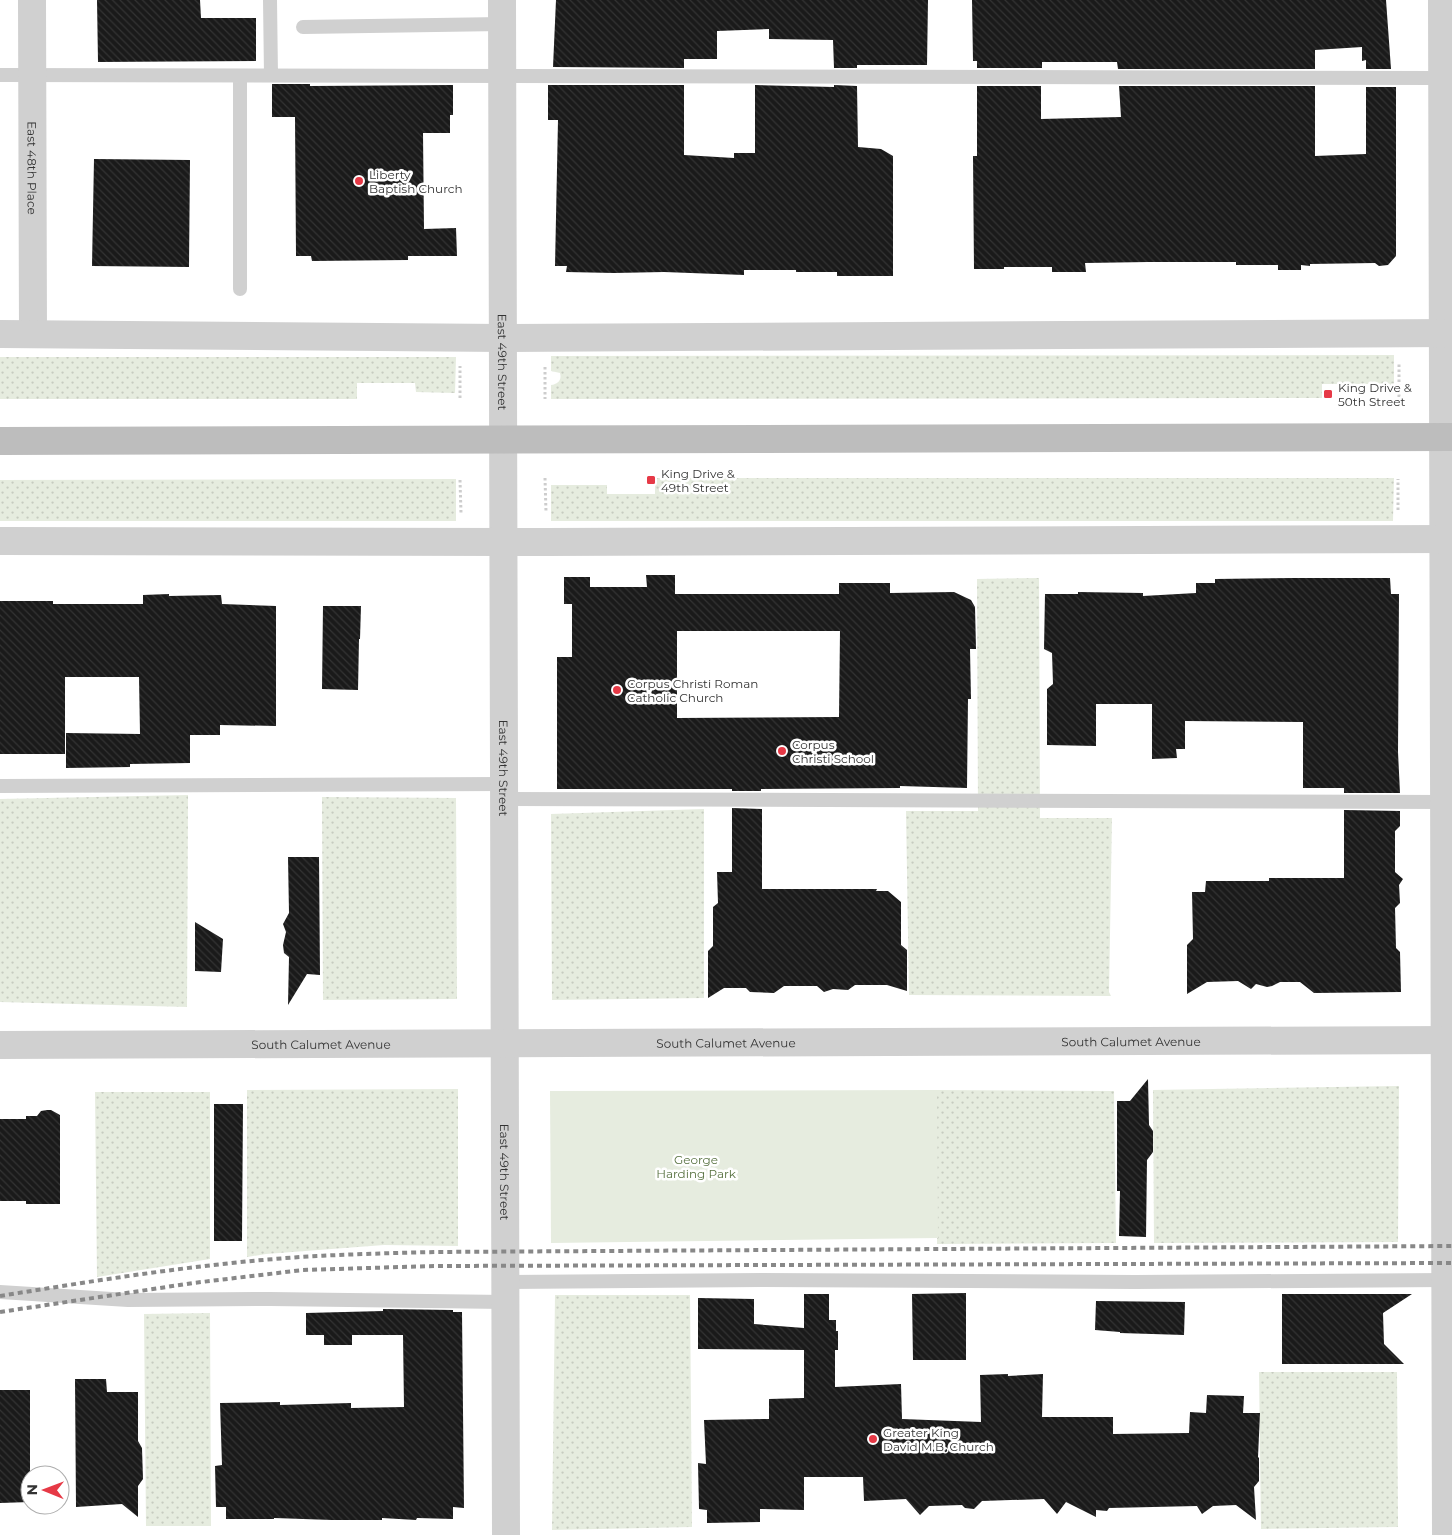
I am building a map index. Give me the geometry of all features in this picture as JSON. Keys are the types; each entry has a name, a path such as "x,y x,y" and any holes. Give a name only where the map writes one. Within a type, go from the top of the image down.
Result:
{"street":[{"name":"East 48th Place","path":"32,0 34,334"},
{"path":"1442,0 1446,86 1448,333 1448,1292 1446,1535"},
{"name":"East 49th Street","path":"502,12 506,1535"},
{"path":"0,334 503,338 1448,333"},
{"path":"0,441 1448,437"},
{"path":"0,541 504,542 1448,539"},
{"name":"South Calumet Avenue","path":"0,1045 1448,1040"}],"lane":[{"path":"270,0 271,75"},
{"path":"303,27 502,12"},
{"path":"0,75 502,76 1446,86"},
{"path":"240,76 240,289"},
{"path":"0,786 1448,802"},
{"path":"0,1292 128,1300 270,1299 506,1292 782,1280 1135,1282 1448,1292"}],"path":[{"path":"1399,356 1399,397"},
{"path":"460,365 460,398"},
{"path":"545,365 545,399"},
{"path":"546,478 546,514"},
{"path":"1398,479 1398,512"},
{"path":"460,480 461,522"}],"green space":[{"path":"1394,355 1394,388 1374,387 1373,384 1322,384 1322,398 551,399 551,385 559,381 560,373 551,371 551,356"},
{"path":"0,357 456,357 455,393 416,392 415,383 357,383 357,399 0,399"},
{"path":"655,478 1394,478 1393,521 551,521 551,485 607,485 607,494 655,494"},
{"path":"456,479 456,521 0,521 0,480"},
{"path":"1039,578 1040,818 1112,818 1109,992 1111,996 909,995 906,811 978,811 977,579"},
{"path":"188,795 187,1007 0,1002 0,799"},
{"path":"322,797 456,798 457,999 323,1000"},
{"path":"704,809 704,998 552,1000 551,814"},
{"path":"1399,1086 1398,1242 1154,1243 1153,1090"},
{"path":"458,1089 458,1246 384,1245 247,1257 247,1090"},
{"path":"937,1090 1114,1091 1116,1243 937,1244"},
{"name":"George Harding Park","path":"937,1090 938,1238 551,1243 550,1091"},
{"path":"95,1092 210,1092 210,1259 97,1277"},
{"path":"555,1295 690,1295 692,1527 552,1530"},
{"path":"210,1313 211,1526 146,1526 144,1314"},
{"path":"1259,1372 1397,1372 1398,1527 1261,1529"}],"building":[{"path":"97,0 200,0 201,18 256,18 256,61 98,62"},
{"path":"556,0 928,0 927,65 857,65 857,68 834,68 833,40 769,39 769,29 717,31 717,59 684,59 684,68 553,67"},
{"path":"972,0 1386,0 1391,69 1366,69 1366,60 1362,61 1362,47 1315,50 1315,69 1118,69 1117,62 1042,62 1042,68 977,68 977,61 973,61"},
{"name":"Liberty Baptish Church","path":"272,84 310,84 310,86 453,85 453,115 450,115 450,133 423,133 424,229 456,228 457,256 408,256 408,260 312,261 311,256 296,256 295,117 272,117"},
{"path":"548,85 684,85 684,155 734,158 734,153 755,153 755,85 857,86 858,147 881,149 893,156 893,276 837,276 837,272 796,272 796,270 744,270 744,275 664,272 566,272 567,266 555,266 558,120 548,120"},
{"path":"977,86 1041,86 1041,119 1121,117 1119,86 1315,86 1315,156 1366,154 1366,87 1396,87 1396,256 1388,265 1379,266 1375,263 1310,264 1310,266 1301,265 1301,270 1278,270 1278,265 1236,265 1236,262 1085,263 1086,272 1052,272 1052,267 974,269 973,156 977,156"},
{"path":"94,159 190,160 189,267 92,266"},
{"path":"646,575 675,575 675,594 839,594 839,583 890,583 890,593 954,592 971,600 975,607 976,649 970,649 971,699 968,699 967,788 900,786 900,788 761,789 761,791 732,791 732,789 557,789 557,657 572,657 572,604 564,604 564,577 590,577 590,587 647,587","holes":["677,631 840,631 839,717 677,718"]},
{"path":"1390,578 1391,594 1399,594 1398,752 1400,793 1344,793 1344,788 1303,788 1303,722 1185,721 1185,749 1176,749 1177,758 1152,759 1152,704 1096,704 1096,746 1047,745 1047,689 1053,684 1052,653 1044,649 1045,594 1078,594 1078,592 1143,593 1143,596 1196,593 1196,583 1215,583 1215,579"},
{"path":"169,594 169,596 221,595 222,604 276,606 276,726 220,725 220,735 190,735 190,763 130,764 130,767 66,768 66,733 140,734 139,677 65,677 65,754 0,754 0,601 53,601 53,604 143,604 143,595"},
{"path":"323,606 361,606 358,690 322,689"},
{"path":"732,808 762,809 762,889 877,889 876,891 888,891 901,902 901,945 907,950 907,991 887,985 855,985 848,990 833,989 824,992 817,986 784,986 774,993 750,992 746,988 724,988 708,998 708,951 713,946 713,907 718,903 717,872 732,872"},
{"path":"1344,810 1400,811 1400,826 1395,831 1395,872 1403,879 1399,885 1400,903 1395,908 1396,948 1400,952 1401,992 1314,993 1300,982 1280,982 1267,987 1256,984 1251,989 1238,981 1207,982 1187,994 1187,945 1193,939 1192,892 1205,892 1206,881 1269,881 1269,878 1344,878"},
{"path":"288,857 319,857 320,975 307,974 288,1005 289,957 284,953 283,945 286,932 283,924 289,913"},
{"path":"195,922 223,939 221,972 195,971"},
{"path":"1148,1079 1149,1125 1153,1131 1153,1152 1147,1160 1146,1237 1119,1236 1120,1191 1117,1191 1117,1101 1130,1101"},
{"path":"214,1104 243,1104 242,1241 214,1241"},
{"path":"47,1110 60,1115 60,1204 26,1204 26,1201 0,1201 0,1119 26,1119 26,1116 37,1116 41,1111"},
{"path":"966,1293 966,1360 913,1360 912,1294"},
{"path":"804,1294 829,1294 829,1320 836,1320 836,1331 838,1331 838,1350 835,1350 835,1387 901,1384 902,1419 981,1422 980,1375 1043,1374 1042,1417 1113,1417 1113,1434 1189,1433 1190,1412 1206,1413 1207,1395 1244,1396 1243,1413 1260,1413 1259,1481 1254,1487 1256,1520 1236,1505 1213,1506 1202,1514 1197,1506 1109,1508 1107,1511 1096,1510 1096,1517 1066,1502 1057,1514 1044,1499 982,1501 974,1509 965,1508 962,1505 929,1506 920,1515 906,1499 864,1501 863,1477 804,1477 804,1510 760,1509 760,1522 707,1523 707,1510 699,1509 698,1463 706,1464 704,1420 769,1419 769,1399 804,1398 804,1350 698,1349 698,1298 754,1299 754,1324 804,1328"},
{"path":"1282,1294 1412,1294 1383,1313 1384,1344 1404,1364 1282,1364"},
{"path":"1096,1301 1185,1302 1184,1335 1120,1333 1095,1330"},
{"path":"383,1309 453,1310 453,1312 462,1312 464,1508 453,1507 453,1519 226,1519 226,1507 216,1507 215,1466 222,1465 220,1403 280,1402 280,1405 351,1403 351,1408 404,1407 403,1335 352,1335 352,1345 324,1345 324,1335 306,1335 306,1313 383,1311"},
{"path":"75,1379 106,1379 107,1392 138,1392 138,1441 142,1448 143,1479 138,1486 138,1517 122,1504 76,1507"},
{"path":"0,1390 30,1390 30,1465 20,1465 20,1502 0,1503"}],"railway":[{"path":"0,1296 118,1277 238,1262 361,1254 1452,1246"},
{"path":"0,1312 193,1283 303,1270 434,1266 1452,1263"}],"place":[{"name":"Liberty Baptish Church","path":"359,181"},
{"name":"King Drive & 50th Street","path":"1328,394"},
{"name":"King Drive & 49th Street","path":"651,480"},
{"name":"Corpus Christi Roman Catholic Church","path":"617,690"},
{"name":"Corpus Christi School","path":"782,751"},
{"name":"Greater King David M.B. Church","path":"873,1439"}]}
